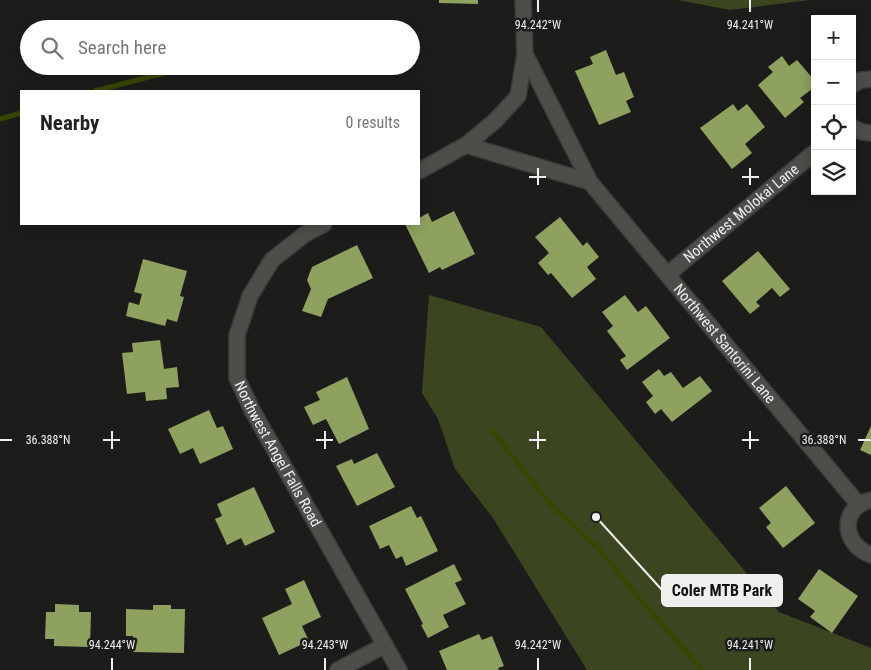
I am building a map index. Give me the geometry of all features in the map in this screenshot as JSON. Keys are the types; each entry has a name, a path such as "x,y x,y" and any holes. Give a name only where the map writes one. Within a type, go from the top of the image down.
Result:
{"street":[{"path":"420,170 466,145 496,120 518,96 525,54 523,0"},
{"name":"Northwest Santorini Lane","path":"525,54 590,182 865,502 850,518 849,534 857,547 871,555"},
{"path":"856,82 871,79"},
{"path":"856,129 871,133"},
{"path":"466,145 590,182"},
{"name":"Northwest Molokai Lane","path":"668,274 811,155"},
{"name":"Northwest Angel Falls Road","path":"322,225 305,234 272,260 250,296 237,334 237,378 252,410 398,670"},
{"path":"338,670 385,645"}],"green space":[{"path":"678,0 810,0 730,10"},
{"path":"429,295 541,327 779,612 871,648 871,670 587,670 493,518 455,469 438,419 422,393"}],"building":[{"path":"439,0 478,0 478,4 439,3"},
{"path":"606,50 616,75 624,72 634,97 626,101 631,112 599,125 575,71 593,64 590,57"},
{"path":"782,56 789,66 797,60 811,76 811,90 800,98 804,102 785,118 758,85 773,72 768,67"},
{"path":"733,104 738,111 747,104 765,127 745,144 752,153 732,169 700,128"},
{"path":"454,211 475,254 442,270 440,267 429,273 405,225 420,225 420,217 428,213 432,222"},
{"path":"560,217 583,246 587,242 599,257 587,267 596,279 572,298 551,273 548,275 538,263 549,253 535,237"},
{"path":"357,245 373,278 328,299 321,317 302,311 311,289 307,280 312,267"},
{"path":"758,251 790,289 780,297 772,288 756,302 760,306 750,314 722,281"},
{"path":"143,259 187,271 180,296 184,297 177,322 167,319 165,326 126,316 129,302 139,305 142,294 134,292"},
{"path":"625,295 638,312 646,306 670,338 627,370 620,360 626,356 607,331 613,326 602,312"},
{"path":"160,340 164,369 177,367 179,387 166,388 167,399 146,401 145,392 127,394 122,353 133,352 132,343"},
{"path":"659,369 664,376 671,372 683,388 700,376 712,391 672,422 661,409 655,414 646,402 653,396 642,382"},
{"path":"347,377 369,429 339,444 326,419 313,425 304,407 320,400 316,392"},
{"path":"209,410 217,428 223,426 233,449 200,464 193,448 180,454 168,429"},
{"path":"871,426 871,455 860,450"},
{"path":"377,453 395,487 357,506 336,466 352,459 354,464"},
{"path":"786,486 815,523 783,548 766,527 771,523 759,508"},
{"path":"254,487 275,532 245,546 241,538 227,545 215,519 222,516 217,504"},
{"path":"411,506 417,518 421,516 438,551 406,566 402,556 396,559 389,545 380,549 369,526"},
{"path":"454,564 462,580 455,583 466,604 443,615 449,627 428,638 405,589"},
{"path":"819,569 858,596 832,633 810,617 815,611 798,599"},
{"path":"304,580 321,617 302,626 309,641 279,655 262,618 292,604 285,589"},
{"path":"55,604 79,605 79,612 91,612 90,647 54,646 54,639 45,639 46,612 55,612"},
{"path":"153,605 171,605 171,609 185,609 184,653 133,652 133,636 126,636 126,609 153,610"},
{"path":"479,634 482,640 492,636 504,666 498,668 499,670 447,670 439,651"}],"waterway":[{"path":"99,90 156,75"},
{"path":"0,119 20,113"},
{"path":"493,431 549,503 599,549 702,670"}],"place":[{"name":"Coler MTB Park","path":"596,517"}]}
